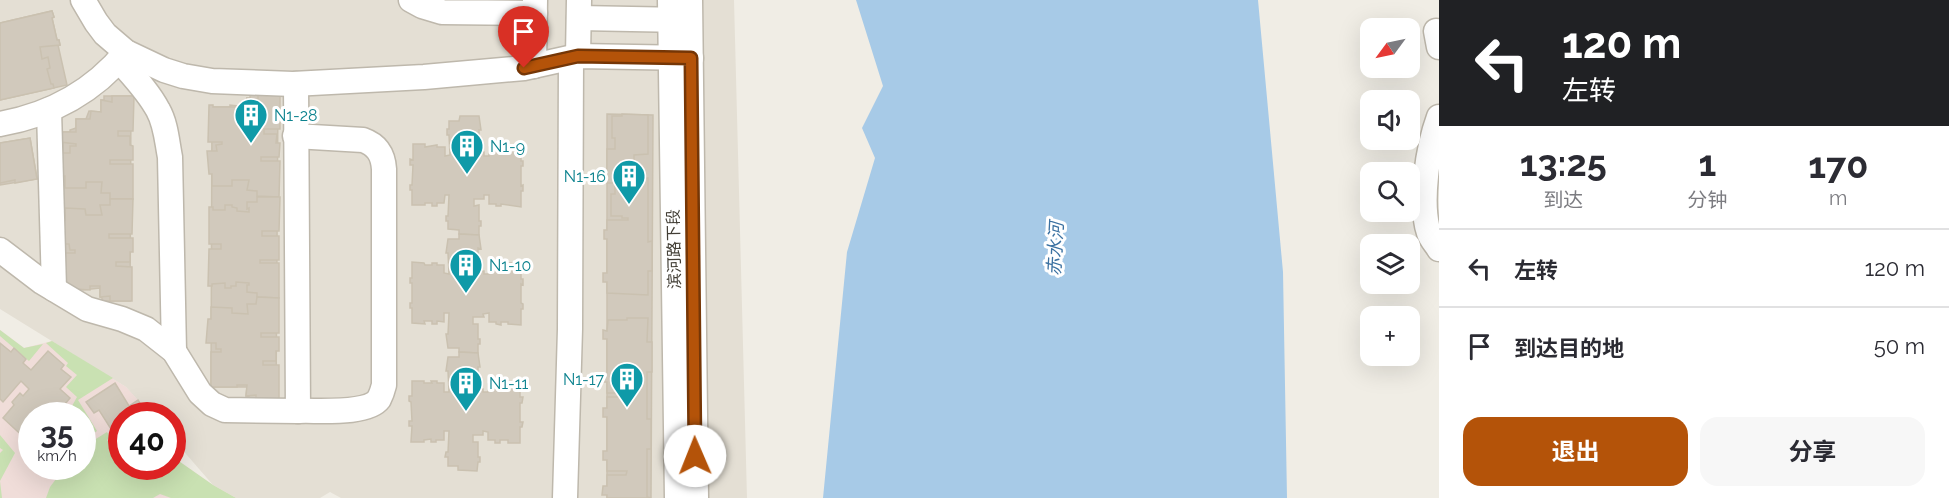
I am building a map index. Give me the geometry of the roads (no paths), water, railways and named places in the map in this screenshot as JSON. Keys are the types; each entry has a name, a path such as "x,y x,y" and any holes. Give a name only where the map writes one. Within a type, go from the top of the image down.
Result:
{"street":[{"path":"83,0 100,28 123,56 148,94 159,112 165,129 170,157 174,351"},
{"path":"411,0 442,12 535,7 534,66"},
{"path":"565,498 574,57 579,9 680,10"},
{"name":"滨河路下段","path":"680,10 696,498"},
{"path":"123,56 183,76 240,83 296,84 424,77 524,68 574,57 681,58"},
{"path":"0,124 26,118 67,102 104,76 123,56"},
{"name":"滨河路下段","path":"676,498 681,58"},
{"path":"296,84 298,411"},
{"path":"49,110 54,289"},
{"path":"1439,117 1425,174 1425,206 1430,234 1439,249"},
{"path":"0,250 21,267 87,309 146,329 174,351 200,393 212,404 225,410 356,410 371,405 379,399 384,385 384,170 381,154 370,143 363,140 296,136"}],"water":[{"name":"赤水河","path":"856,0 1258,0 1283,272 1287,498 823,498 847,252 875,158 862,128 883,86"}],"place":[{"name":"N1-28","path":"251,144"},
{"name":"N1-9","path":"467,175"},
{"name":"N1-16","path":"629,205"},
{"name":"N1-10","path":"466,294"},
{"name":"N1-17","path":"627,408"},
{"name":"N1-11","path":"466,412"}]}
